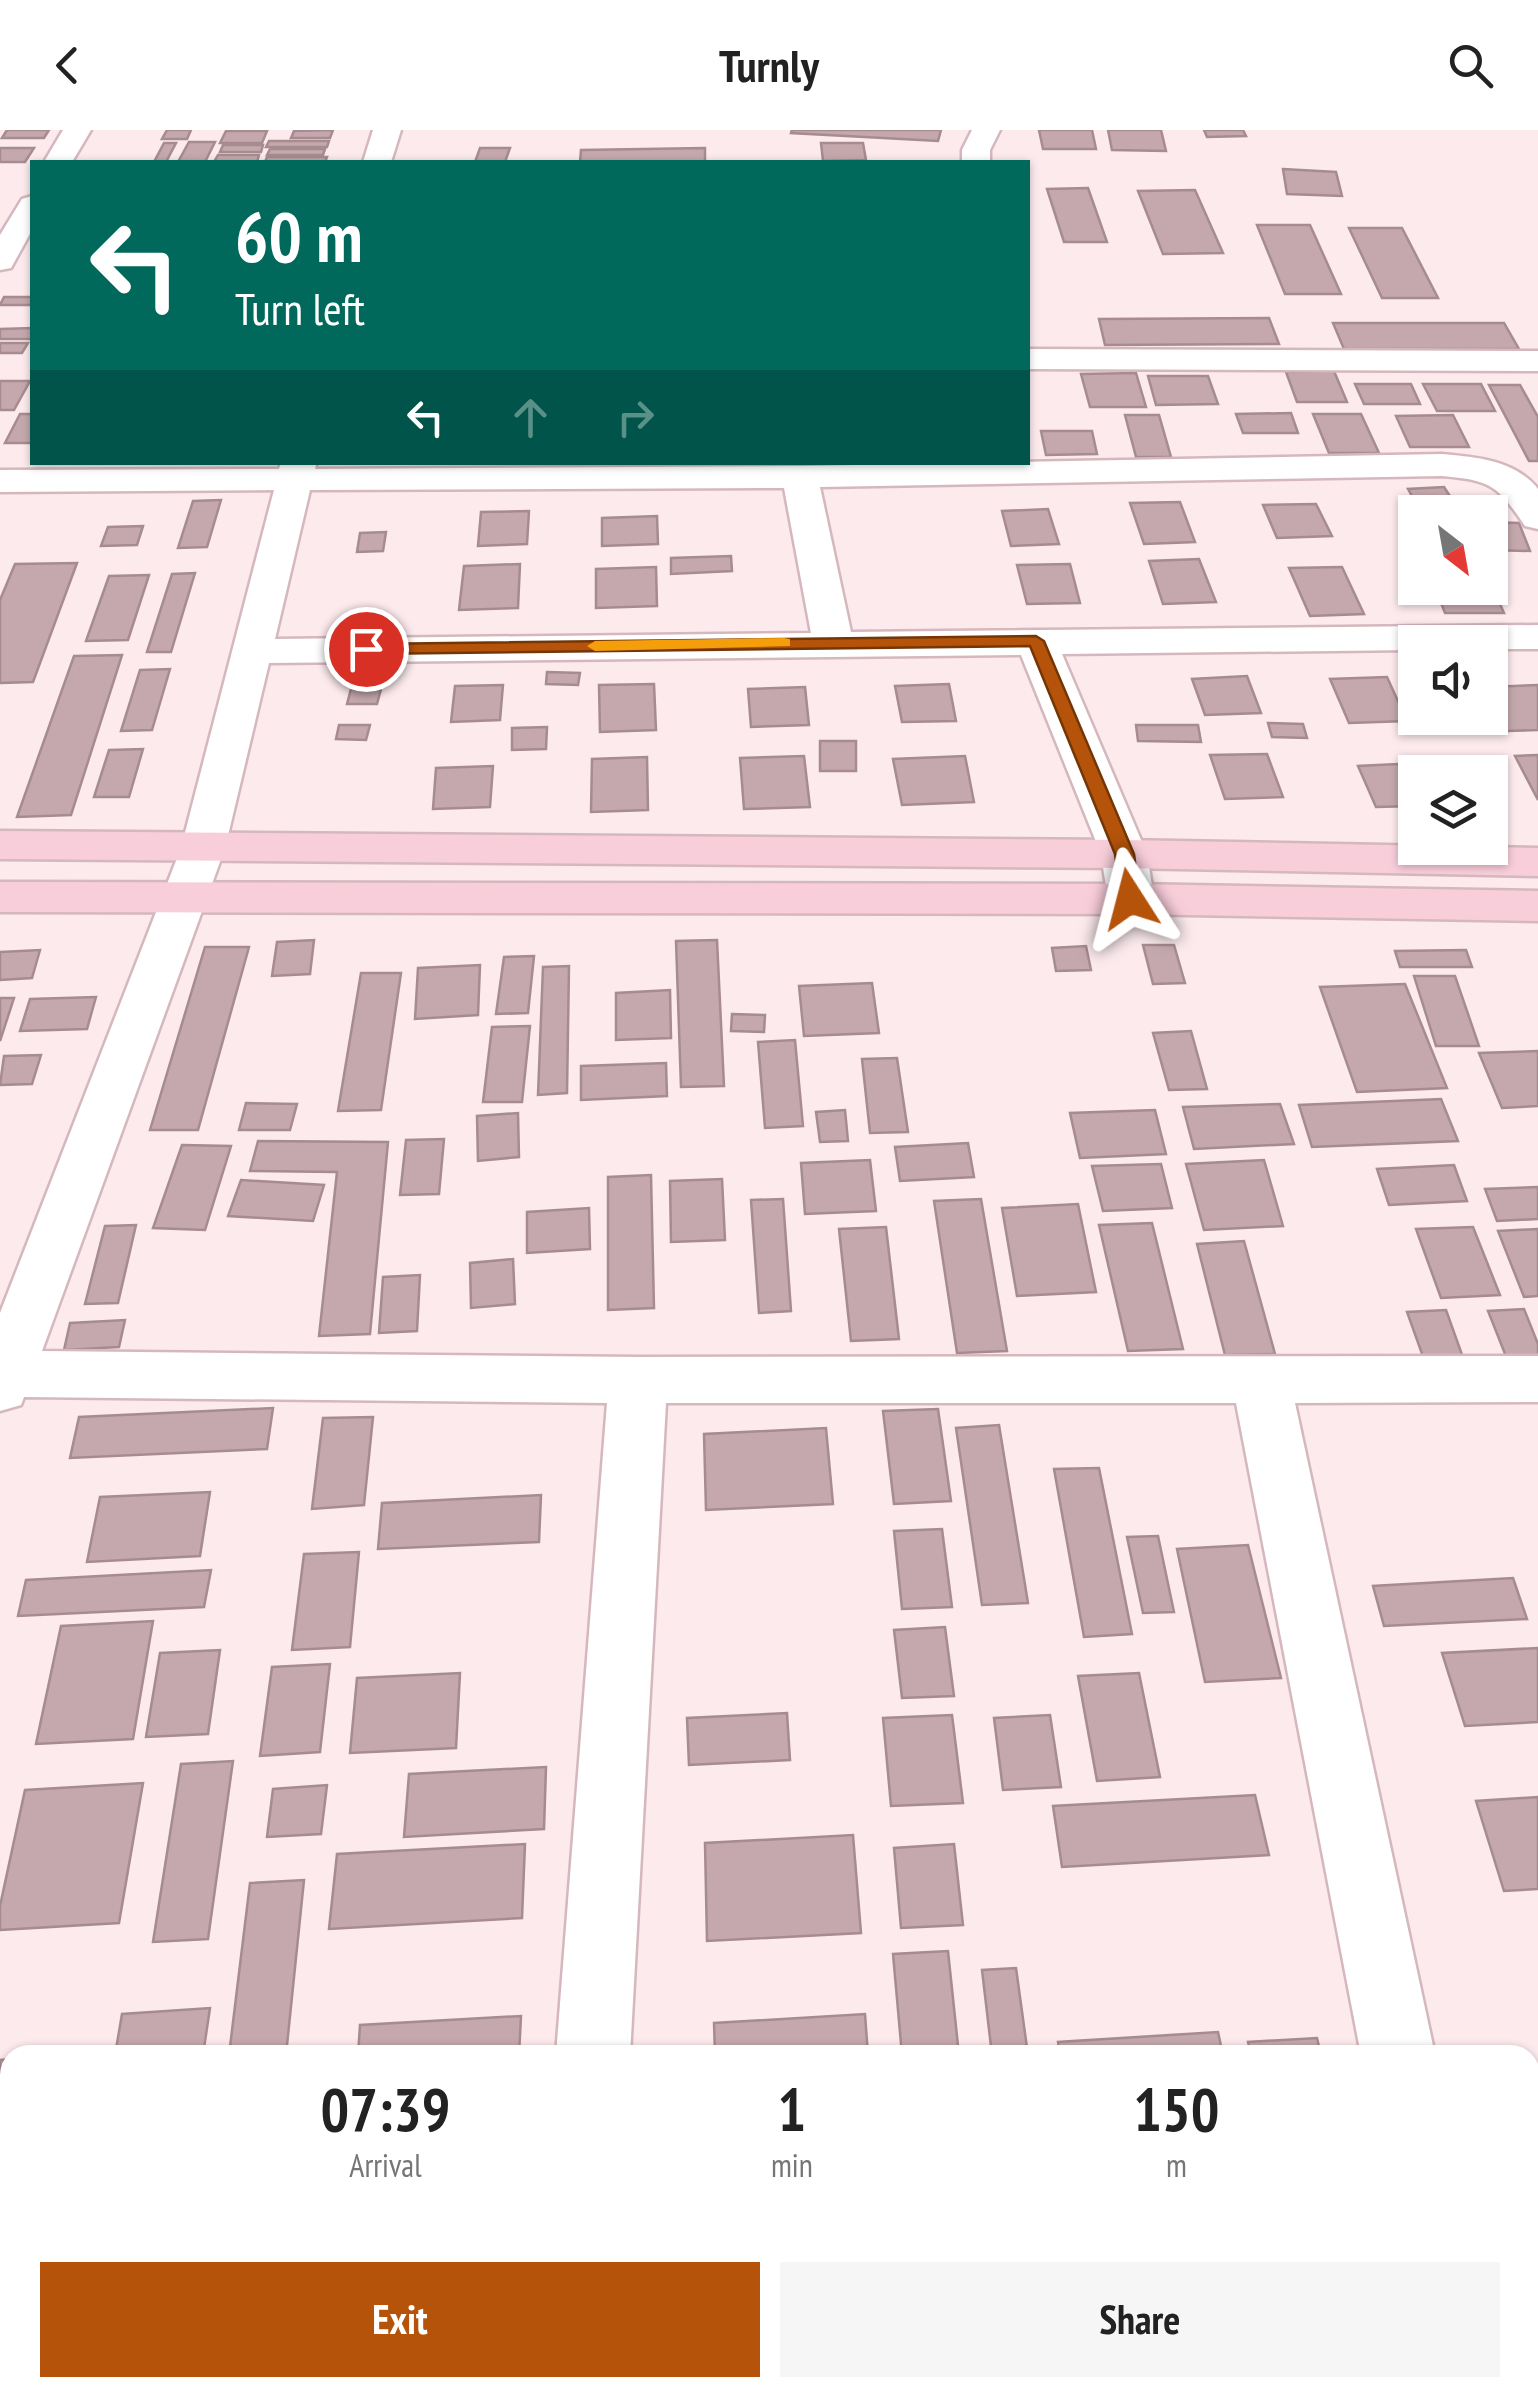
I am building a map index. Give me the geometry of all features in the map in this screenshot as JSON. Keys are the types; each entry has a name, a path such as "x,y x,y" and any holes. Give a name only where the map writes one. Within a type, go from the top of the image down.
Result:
{"street":[{"path":"59,160 77,130"},
{"path":"378,160 387,130"},
{"path":"976,160 976,150 986,130"},
{"path":"0,261 30,208"},
{"path":"1030,358 1538,361"},
{"path":"0,481 296,471 800,477 1442,465 1475,468 1509,479 1526,492 1538,518"},
{"path":"296,471 203,848 2,1378 1538,1379"},
{"path":"800,477 834,642"},
{"path":"249,651 1538,637"},
{"path":"1036,641 1124,854 1130,899"},
{"path":"0,846 1124,854 1538,862"},
{"path":"0,897 1130,899 1538,906"},
{"path":"594,2045 638,1380"},
{"path":"1261,1380 1396,2045"}],"building":[{"path":"7,130 49,130 44,138 2,138"},
{"path":"167,130 191,130 187,139 162,139"},
{"path":"333,130 330,138 291,138 294,131"},
{"path":"941,130 938,141 791,133"},
{"path":"1039,130 1092,130 1096,149 1043,149"},
{"path":"1108,130 1161,130 1166,151 1112,150"},
{"path":"1204,130 1243,130 1246,136 1207,137"},
{"path":"226,131 267,131 262,143 220,143"},
{"path":"269,141 329,141 327,147 266,147"},
{"path":"189,142 215,142 206,160 179,160"},
{"path":"164,143 176,143 167,160 155,160"},
{"path":"821,143 863,143 866,160 823,160"},
{"path":"223,145 263,145 261,152 220,152"},
{"path":"0,148 34,148 25,162 0,162"},
{"path":"480,148 510,148 506,160 476,160"},
{"path":"705,148 705,160 580,160 581,150"},
{"path":"270,149 325,149 323,155 267,155"},
{"path":"218,155 259,155 258,160 215,160"},
{"path":"267,157 327,157 326,160 266,160"},
{"path":"1283,169 1336,172 1342,196 1287,194"},
{"path":"1088,188 1107,242 1064,242 1047,189"},
{"path":"1195,190 1223,253 1163,254 1138,191"},
{"path":"1257,225 1310,225 1341,294 1285,294"},
{"path":"1349,228 1402,228 1438,298 1382,298"},
{"path":"4,297 30,297 30,305 0,305"},
{"path":"1269,318 1279,344 1105,345 1099,319"},
{"path":"1333,323 1504,323 1519,349 1344,349"},
{"path":"30,328 30,339 0,339 0,329"},
{"path":"0,343 28,343 22,353 0,353"},
{"path":"1334,371 1347,402 1297,402 1286,372"},
{"path":"1136,373 1146,407 1090,407 1081,374"},
{"path":"1148,376 1208,376 1218,404 1156,405"},
{"path":"0,381 30,381 14,410 0,410"},
{"path":"1355,384 1411,384 1420,404 1364,404"},
{"path":"1423,384 1481,384 1495,411 1437,411"},
{"path":"1489,385 1520,385 1538,417 1538,461 1529,461"},
{"path":"1291,413 1298,433 1243,433 1236,414"},
{"path":"20,414 30,414 30,443 5,443"},
{"path":"1313,414 1361,414 1379,453 1329,453"},
{"path":"1125,415 1159,415 1171,457 1136,457"},
{"path":"1453,415 1469,447 1410,447 1396,416"},
{"path":"1041,431 1092,431 1097,454 1046,455"},
{"path":"1444,487 1449,495 1411,495 1408,489"},
{"path":"221,500 207,547 178,548 193,501"},
{"path":"1180,502 1195,542 1144,544 1130,503"},
{"path":"1316,504 1332,536 1277,538 1263,505"},
{"path":"1048,509 1059,544 1011,546 1002,511"},
{"path":"529,511 527,544 478,546 481,512"},
{"path":"657,516 658,544 602,546 602,518"},
{"path":"1508,523 1519,523 1530,551 1508,550"},
{"path":"143,526 137,545 101,546 108,527"},
{"path":"386,532 383,551 357,552 360,533"},
{"path":"731,556 732,571 671,574 671,558"},
{"path":"1199,559 1216,602 1163,604 1149,561"},
{"path":"77,563 33,682 0,683 0,600 15,564"},
{"path":"520,564 518,608 459,610 464,566"},
{"path":"1070,564 1080,603 1027,604 1017,565"},
{"path":"656,567 657,606 596,608 596,569"},
{"path":"1342,567 1364,614 1310,616 1289,568"},
{"path":"195,573 171,652 147,652 172,574"},
{"path":"149,575 128,640 86,641 109,576"},
{"path":"1442,605 1500,605 1504,613 1445,613"},
{"path":"122,655 71,815 17,817 74,656"},
{"path":"170,669 152,730 121,731 140,670"},
{"path":"547,672 580,673 578,685 546,684"},
{"path":"1247,676 1261,713 1205,715 1192,679"},
{"path":"1387,677 1398,701 1398,721 1349,723 1330,679"},
{"path":"654,684 656,730 600,732 599,685"},
{"path":"949,684 956,721 902,722 895,686"},
{"path":"503,685 500,720 451,722 455,686"},
{"path":"1538,685 1538,730 1508,731 1508,686"},
{"path":"805,687 809,725 751,727 748,689"},
{"path":"351,689 381,689 377,704 347,704"},
{"path":"1268,723 1303,724 1307,738 1272,737"},
{"path":"339,725 370,725 366,740 336,739"},
{"path":"1136,725 1198,725 1201,742 1138,741"},
{"path":"547,727 546,749 512,750 512,728"},
{"path":"820,741 856,741 856,771 820,771"},
{"path":"143,749 129,797 94,797 109,750"},
{"path":"1267,754 1283,797 1225,799 1210,755"},
{"path":"1538,755 1538,800 1515,756"},
{"path":"804,756 810,807 744,809 740,758"},
{"path":"965,756 974,802 902,805 893,759"},
{"path":"647,757 648,810 591,812 592,759"},
{"path":"1398,764 1398,806 1376,807 1358,766"},
{"path":"493,766 490,807 433,809 436,768"},
{"path":"314,940 310,974 272,976 277,942"},
{"path":"717,940 724,1086 681,1087 676,941"},
{"path":"1143,945 1174,945 1185,983 1153,984"},
{"path":"1086,946 1091,970 1056,971 1052,948"},
{"path":"205,947 249,947 198,1130 150,1130"},
{"path":"40,950 32,978 0,980 0,952"},
{"path":"1466,950 1472,967 1400,967 1395,951"},
{"path":"534,956 528,1013 496,1014 504,957"},
{"path":"480,965 478,1015 415,1019 418,968"},
{"path":"569,966 567,1093 538,1095 543,967"},
{"path":"361,973 401,973 381,1110 338,1111"},
{"path":"1414,976 1455,976 1479,1046 1436,1046"},
{"path":"872,983 879,1033 804,1036 799,986"},
{"path":"1405,984 1447,1088 1357,1092 1320,987"},
{"path":"670,990 671,1038 616,1040 616,993"},
{"path":"96,997 87,1029 20,1031 30,999"},
{"path":"0,998 14,998 0,1041"},
{"path":"732,1014 765,1015 764,1032 731,1031"},
{"path":"530,1026 522,1102 483,1102 492,1027"},
{"path":"1191,1031 1207,1089 1169,1090 1153,1033"},
{"path":"795,1040 803,1126 765,1128 758,1042"},
{"path":"1538,1051 1538,1106 1502,1108 1479,1053"},
{"path":"41,1055 32,1084 0,1085 4,1056"},
{"path":"897,1058 908,1132 870,1133 862,1059"},
{"path":"666,1063 667,1096 581,1100 581,1066"},
{"path":"1441,1099 1458,1141 1312,1147 1299,1105"},
{"path":"246,1103 297,1104 290,1130 239,1130"},
{"path":"1280,1104 1294,1144 1194,1149 1183,1107"},
{"path":"845,1110 848,1141 820,1142 816,1112"},
{"path":"1155,1110 1166,1154 1080,1158 1070,1113"},
{"path":"518,1113 519,1157 478,1161 477,1116"},
{"path":"444,1139 439,1194 400,1195 406,1140"},
{"path":"258,1141 388,1142 370,1334 319,1336 337,1172 250,1171"},
{"path":"968,1143 974,1177 900,1181 895,1147"},
{"path":"182,1145 231,1146 205,1230 153,1228"},
{"path":"870,1160 876,1211 805,1214 801,1163"},
{"path":"1264,1160 1283,1226 1204,1230 1186,1164"},
{"path":"1161,1164 1172,1208 1103,1211 1092,1166"},
{"path":"1454,1165 1467,1201 1389,1205 1377,1169"},
{"path":"651,1175 654,1308 608,1310 608,1177"},
{"path":"722,1179 725,1240 671,1242 670,1181"},
{"path":"241,1180 324,1185 313,1221 228,1216"},
{"path":"1538,1187 1538,1219 1497,1221 1485,1189"},
{"path":"783,1199 791,1311 759,1313 751,1200"},
{"path":"981,1199 1007,1351 957,1353 934,1201"},
{"path":"1078,1204 1096,1292 1017,1296 1002,1208"},
{"path":"589,1208 590,1249 527,1253 527,1212"},
{"path":"1152,1223 1183,1349 1128,1351 1099,1225"},
{"path":"136,1225 118,1303 85,1304 105,1226"},
{"path":"886,1227 899,1339 851,1341 839,1229"},
{"path":"1473,1227 1500,1295 1441,1298 1416,1229"},
{"path":"1538,1229 1538,1296 1524,1297 1498,1231"},
{"path":"1244,1241 1275,1354 1225,1355 1197,1244"},
{"path":"513,1259 515,1304 471,1308 470,1263"},
{"path":"420,1275 417,1331 379,1333 383,1277"},
{"path":"1524,1309 1538,1344 1538,1363 1509,1364 1488,1311"},
{"path":"1446,1310 1465,1363 1426,1365 1407,1312"},
{"path":"125,1320 119,1347 64,1350 70,1323"},
{"path":"273,1408 267,1449 70,1458 79,1417"},
{"path":"938,1409 951,1501 894,1504 883,1411"},
{"path":"373,1417 364,1505 312,1509 323,1418"},
{"path":"999,1425 1028,1603 982,1605 956,1428"},
{"path":"826,1428 833,1504 706,1510 704,1434"},
{"path":"1099,1468 1132,1634 1084,1637 1054,1469"},
{"path":"210,1492 200,1556 87,1562 100,1497"},
{"path":"541,1495 539,1542 378,1549 382,1503"},
{"path":"942,1529 952,1607 902,1609 894,1531"},
{"path":"1158,1536 1174,1612 1143,1613 1127,1537"},
{"path":"1248,1545 1281,1678 1205,1682 1177,1549"},
{"path":"359,1552 350,1647 292,1650 304,1554"},
{"path":"211,1570 204,1607 18,1616 26,1580"},
{"path":"1513,1578 1527,1619 1384,1626 1373,1586"},
{"path":"153,1621 133,1739 36,1744 61,1626"},
{"path":"945,1627 954,1696 902,1698 894,1630"},
{"path":"1538,1648 1538,1722 1465,1726 1442,1653"},
{"path":"220,1650 208,1734 146,1737 160,1653"},
{"path":"330,1664 320,1752 260,1756 272,1667"},
{"path":"460,1673 456,1748 350,1753 357,1678"},
{"path":"1139,1673 1160,1777 1097,1781 1078,1676"},
{"path":"787,1713 790,1760 689,1765 687,1718"},
{"path":"952,1715 963,1803 891,1806 883,1718"},
{"path":"1050,1715 1061,1787 1003,1790 994,1718"},
{"path":"233,1761 208,1939 153,1942 181,1764"},
{"path":"546,1767 544,1829 404,1837 409,1774"},
{"path":"143,1783 119,1923 0,1930 0,1906 25,1790"},
{"path":"327,1785 321,1834 267,1837 273,1789"},
{"path":"1255,1795 1269,1855 1062,1867 1053,1806"},
{"path":"1538,1797 1538,1889 1504,1891 1476,1801"},
{"path":"853,1835 861,1933 707,1941 705,1843"},
{"path":"525,1844 522,1918 329,1929 337,1854"},
{"path":"954,1844 963,1925 901,1928 894,1848"},
{"path":"304,1880 287,2045 230,2045 250,1883"},
{"path":"948,1951 958,2045 901,2045 893,1954"},
{"path":"1016,1968 1027,2045 991,2045 982,1970"},
{"path":"210,2008 204,2045 117,2045 122,2014"},
{"path":"865,2014 867,2045 715,2045 714,2023"},
{"path":"521,2016 520,2045 359,2045 360,2025"},
{"path":"1218,2032 1221,2045 1058,2045 1058,2042"},
{"path":"1317,2038 1319,2045 1249,2045 1248,2042"}],"slow traffic":[{"path":"595,646 784,643"}],"route":[{"path":"366,649 1036,641 1124,854 1130,899"}]}
